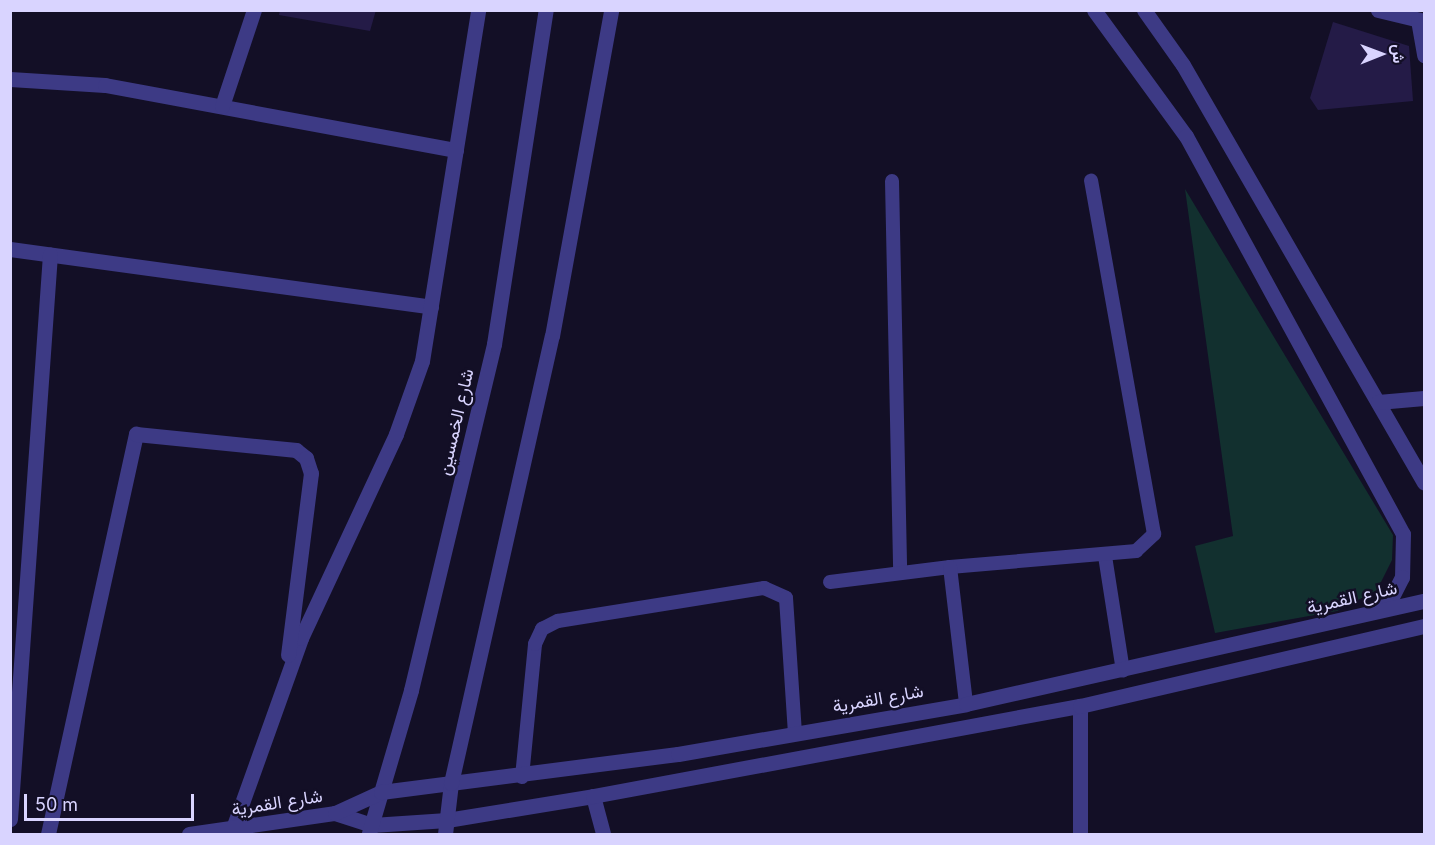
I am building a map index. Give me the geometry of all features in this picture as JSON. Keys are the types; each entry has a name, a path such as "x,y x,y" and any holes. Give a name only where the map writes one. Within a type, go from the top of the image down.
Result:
{"street":[{"path":"222,106 254,10"},
{"path":"232,831 284,685 396,434 422,361 478,10"},
{"name":"شارع الخمسين","path":"370,830 411,690 494,344 546,10"},
{"path":"446,827 451,783 552,336 611,10"},
{"path":"1094,10 1186,136 1403,534 1402,577 1388,604 1368,615"},
{"path":"1144,10 1183,64 1425,482"},
{"path":"1378,10 1421,21 1425,55"},
{"path":"10,79 105,85 456,150"},
{"path":"10,249 431,307"},
{"path":"10,819 50,254"},
{"path":"1378,402 1425,398"},
{"path":"48,834 136,434 297,450 306,458 311,473 284,685"},
{"name":"شارع القمرية","path":"189,834 268,830 335,813 381,792 522,777 966,704 1425,601"},
{"path":"370,830 446,827 593,796 1080,706 1425,626"},
{"path":"1080,706 1080,834"},
{"path":"593,796 603,834"},
{"name":"شارع القمرية","path":"335,813 370,830"}],"lane":[{"path":"892,181 900,572"},
{"path":"830,582 950,567 1105,556 1136,551 1154,534 1091,181"},
{"path":"1105,556 1123,670"},
{"path":"950,567 966,704"},
{"path":"522,777 535,644 542,629 592,616 775,591 786,598 795,733"}],"green space":[{"path":"1185,189 1393,535 1392,560 1377,590 1337,611 1215,633 1195,546 1233,536"}],"building":[{"path":"280,10 376,10 370,31 279,15"},
{"path":"1333,22 1409,46 1413,101 1318,110 1310,98"}]}
